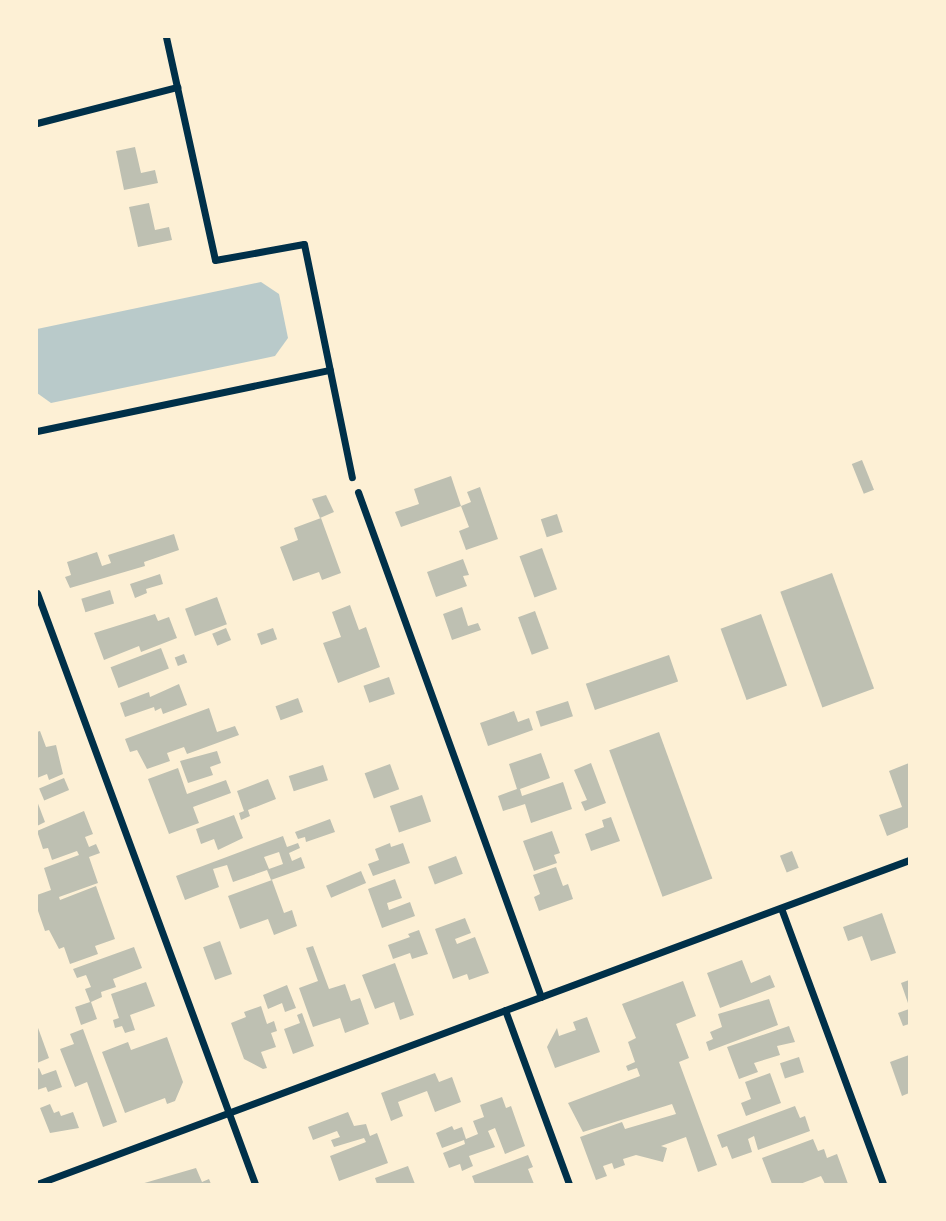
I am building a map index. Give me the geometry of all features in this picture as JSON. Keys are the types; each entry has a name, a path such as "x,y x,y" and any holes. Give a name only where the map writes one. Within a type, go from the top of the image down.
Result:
{"street":[{"path":"166,37 215,260 303,244 352,477"},
{"path":"37,123 177,87"},
{"path":"37,431 330,370"},
{"path":"358,492 541,997"},
{"path":"37,593 255,1184"},
{"path":"37,1184 909,860"},
{"path":"781,908 883,1184"},
{"path":"505,1010 569,1184"}],"shaded area":[{"path":"261,282 279,294 288,338 275,356 51,403 37,393 37,329"}],"building":[{"path":"135,147 141,173 155,170 158,183 124,190 116,151"},
{"path":"149,203 155,230 169,227 172,240 138,247 129,207"},
{"path":"862,460 874,490 864,494 852,464"},
{"path":"451,476 461,506 401,527 395,512 419,504 414,489"},
{"path":"480,487 498,539 466,550 459,531 469,527 461,506 471,502 467,492"},
{"path":"326,495 334,512 320,518 312,499"},
{"path":"557,514 563,532 547,537 541,519"},
{"path":"321,518 341,573 322,580 319,572 293,581 280,547 298,540 294,528"},
{"path":"174,534 179,550 144,562 145,566 70,588 65,577 71,575 67,562 97,552 102,566 111,563 108,555"},
{"path":"542,548 557,589 534,598 519,556"},
{"path":"463,559 469,575 463,576 467,586 436,597 427,572"},
{"path":"832,573 874,689 822,707 780,592"},
{"path":"160,574 163,584 146,589 147,593 135,598 130,584"},
{"path":"110,590 114,603 85,612 81,599"},
{"path":"217,597 227,624 195,636 185,609"},
{"path":"350,605 359,630 366,627 380,667 338,683 323,643 341,637 332,612"},
{"path":"462,607 468,626 478,623 481,630 452,640 443,614"},
{"path":"535,611 549,649 532,655 518,617"},
{"path":"155,614 158,621 169,617 177,638 141,652 139,646 104,660 94,633"},
{"path":"761,614 787,685 747,700 721,629"},
{"path":"226,628 231,640 217,646 212,634"},
{"path":"273,628 277,639 261,645 257,634"},
{"path":"161,648 169,669 118,688 111,667"},
{"path":"184,654 187,662 178,666 175,658"},
{"path":"669,655 678,681 595,710 586,684"},
{"path":"389,677 395,694 369,703 363,686"},
{"path":"179,684 187,705 163,714 161,708 155,711 154,707 125,717 120,703 149,692 150,697"},
{"path":"298,698 303,712 281,720 275,706"},
{"path":"568,701 573,716 541,727 536,712"},
{"path":"209,708 217,732 235,726 239,735 187,754 184,747 167,753 170,761 147,769 137,750 130,752 125,739"},
{"path":"514,711 518,722 529,718 533,730 488,746 480,723"},
{"path":"40,731 46,747 56,745 63,774 49,780 47,774 37,778 37,732"},
{"path":"659,732 712,879 663,897 609,750"},
{"path":"217,751 221,763 210,767 213,775 188,783 180,761"},
{"path":"541,753 550,778 520,789 522,796 563,782 572,809 531,823 525,804 503,811 498,796 517,789 509,764"},
{"path":"591,763 606,803 585,811 581,802 587,800 574,770"},
{"path":"909,763 909,827 887,836 879,815 902,807 889,771"},
{"path":"390,764 399,789 374,799 365,773"},
{"path":"323,765 328,780 294,791 289,776"},
{"path":"178,768 187,794 226,780 231,793 193,807 199,823 169,834 148,779"},
{"path":"64,778 69,790 44,801 39,789"},
{"path":"268,779 276,799 248,810 250,816 241,820 239,813 244,811 237,791"},
{"path":"422,795 431,821 399,833 390,806"},
{"path":"37,801 45,822 37,826"},
{"path":"84,811 93,834 85,837 89,847 96,844 100,853 89,857 98,883 59,897 60,900 96,886 115,939 95,946 98,954 70,964 64,947 59,949 49,930 45,931 37,908 37,895 51,890 44,868 79,855 77,851 52,860 48,848 43,849 37,831"},
{"path":"234,815 243,838 218,850 214,839 201,844 196,829"},
{"path":"611,817 620,841 591,851 585,834 604,827 602,820"},
{"path":"330,819 335,832 306,842 305,837 298,839 295,832"},
{"path":"552,831 560,853 554,855 557,863 534,871 523,841"},
{"path":"283,836 287,847 298,843 300,848 289,853 292,861 301,857 305,868 271,880 267,870 233,882 227,865 213,869 219,887 185,900 176,876","holes":["279,852 283,864 269,869 264,857"]},
{"path":"390,843 391,847 403,843 410,863 373,876 368,864 379,860 375,849"},
{"path":"792,851 799,868 787,873 780,856"},
{"path":"456,856 463,874 435,884 428,867"},
{"path":"556,867 563,886 568,884 573,899 539,911 534,897 540,894 533,875"},
{"path":"361,871 366,883 331,898 326,886"},
{"path":"395,879 402,898 387,903 389,910 410,902 415,916 382,928 368,889"},
{"path":"272,880 284,913 292,910 297,926 274,935 268,919 240,929 228,896"},
{"path":"882,913 896,953 871,961 862,936 848,941 843,927"},
{"path":"465,918 471,933 455,939 457,944 475,937 489,973 469,980 467,974 453,979 435,929"},
{"path":"419,930 428,954 412,959 410,953 393,959 388,945 410,937 408,934"},
{"path":"220,941 232,974 215,980 203,947"},
{"path":"313,946 329,989 345,984 351,1001 360,998 369,1024 345,1033 340,1018 313,1027 299,988 318,981 306,948"},
{"path":"134,947 142,968 113,979 116,987 101,992 102,997 91,1002 97,1019 81,1025 75,1007 90,1002 85,989 91,987 86,975 77,978 73,969"},
{"path":"742,960 751,983 770,975 775,987 720,1008 707,973"},
{"path":"395,963 414,1015 400,1020 394,1002 375,1009 362,975"},
{"path":"909,980 909,1006 901,983"},
{"path":"683,981 696,1016 676,1024 689,1058 679,1062 717,1165 698,1172 686,1137 661,1146 667,1148 663,1162 636,1155 623,1159 625,1165 614,1169 612,1163 603,1166 607,1176 596,1180 580,1137 622,1122 625,1129 676,1114 672,1104 583,1132 568,1103 640,1076 637,1068 628,1071 626,1066 635,1062 628,1042 636,1038 622,1004"},
{"path":"146,982 155,1006 130,1015 135,1030 125,1033 122,1026 115,1028 113,1020 119,1018 111,994"},
{"path":"287,985 296,1008 285,1012 282,1003 268,1009 263,995"},
{"path":"769,999 778,1025 709,1051 706,1042 713,1039 710,1032 722,1027 718,1014"},
{"path":"261,1006 267,1024 274,1021 277,1031 271,1033 276,1047 261,1052 267,1068 263,1069 244,1059 231,1023 246,1017 244,1012"},
{"path":"909,1009 909,1024 903,1026 898,1013"},
{"path":"302,1013 314,1046 293,1054 284,1029 300,1023 297,1015"},
{"path":"587,1017 600,1052 555,1068 547,1047 557,1028 559,1036 576,1030 573,1022"},
{"path":"37,1025 49,1058 37,1063"},
{"path":"789,1026 795,1042 777,1046 780,1055 754,1063 758,1072 739,1079 727,1047"},
{"path":"83,1029 117,1122 103,1127 87,1082 75,1087 60,1049 74,1044 70,1034"},
{"path":"167,1037 183,1082 175,1101 167,1104 165,1098 125,1113 102,1052 128,1042 131,1050"},
{"path":"909,1055 909,1093 902,1096 890,1062"},
{"path":"799,1057 804,1072 785,1078 780,1063"},
{"path":"39,1068 42,1075 56,1070 62,1087 48,1092 46,1087 37,1090"},
{"path":"435,1073 439,1082 452,1077 461,1102 435,1112 427,1091 398,1102 403,1116 391,1121 381,1093"},
{"path":"770,1073 781,1103 746,1116 741,1103 751,1099 745,1082"},
{"path":"502,1097 506,1108 511,1106 525,1146 505,1154 495,1128 488,1131 495,1147 469,1156 473,1166 462,1171 460,1164 449,1168 443,1153 465,1144 464,1140 442,1148 436,1133 452,1126 454,1130 462,1127 466,1139 478,1134 473,1121 484,1117 480,1105"},
{"path":"50,1104 54,1113 59,1111 61,1116 73,1112 79,1128 50,1133 40,1108"},
{"path":"795,1106 800,1118 805,1116 810,1131 758,1150 754,1136 748,1139 752,1152 732,1159 727,1146 722,1148 717,1135"},
{"path":"348,1112 354,1126 366,1124 370,1136 377,1133 388,1163 339,1181 330,1156 366,1142 364,1138 334,1147 331,1140 340,1137 337,1131 313,1140 308,1127"},
{"path":"813,1139 818,1151 824,1149 827,1158 837,1154 848,1184 825,1184 821,1176 800,1184 772,1184 762,1158"},
{"path":"528,1155 533,1167 528,1169 534,1184 475,1184 472,1176"},
{"path":"408,1166 415,1184 377,1184 375,1178"},
{"path":"196,1168 202,1182 209,1179 211,1184 141,1184"}]}
